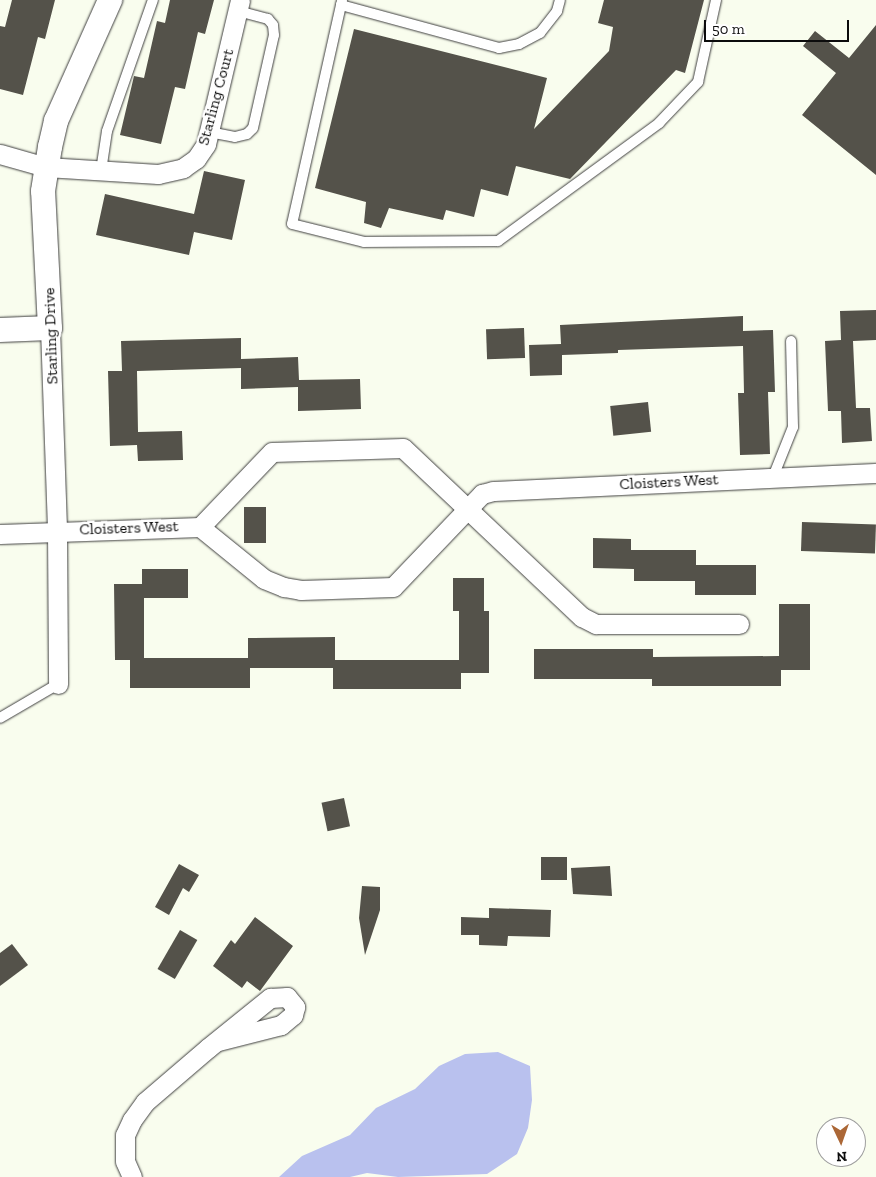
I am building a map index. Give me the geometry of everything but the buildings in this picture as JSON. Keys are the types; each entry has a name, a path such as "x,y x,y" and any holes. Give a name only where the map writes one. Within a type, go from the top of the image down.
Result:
{"street":[{"name":"Starling Drive","path":"58,684 57,531 43,191 56,121 110,0"},
{"name":"Starling Court","path":"0,154 46,167 101,171 172,172 196,159 206,144 239,6"},
{"path":"0,330 50,328"},
{"name":"Cloisters West","path":"200,527 264,458 278,451 403,448 469,508 582,617 596,624 739,624"},
{"name":"Cloisters West","path":"0,534 200,527 264,580 284,587 301,590 394,588 482,494 492,490 876,473"},
{"path":"132,1177 124,1154 125,1135 132,1120 152,1096 218,1041"}],"lane":[{"path":"101,171 107,131 153,0"},
{"path":"560,0 557,11 540,33 519,44 499,48 342,3 292,224 364,242 498,241 659,123 698,82 716,0"},
{"path":"209,132 235,137 246,134 253,128 274,35 273,26 268,19 239,6"},
{"path":"773,478 793,428 791,341"},
{"path":"0,718 58,684"}],"water":[{"path":"498,1052 530,1066 532,1100 528,1128 517,1154 487,1174 398,1177 367,1173 350,1177 279,1177 302,1156 350,1135 376,1108 415,1089 439,1066 465,1054"}]}
